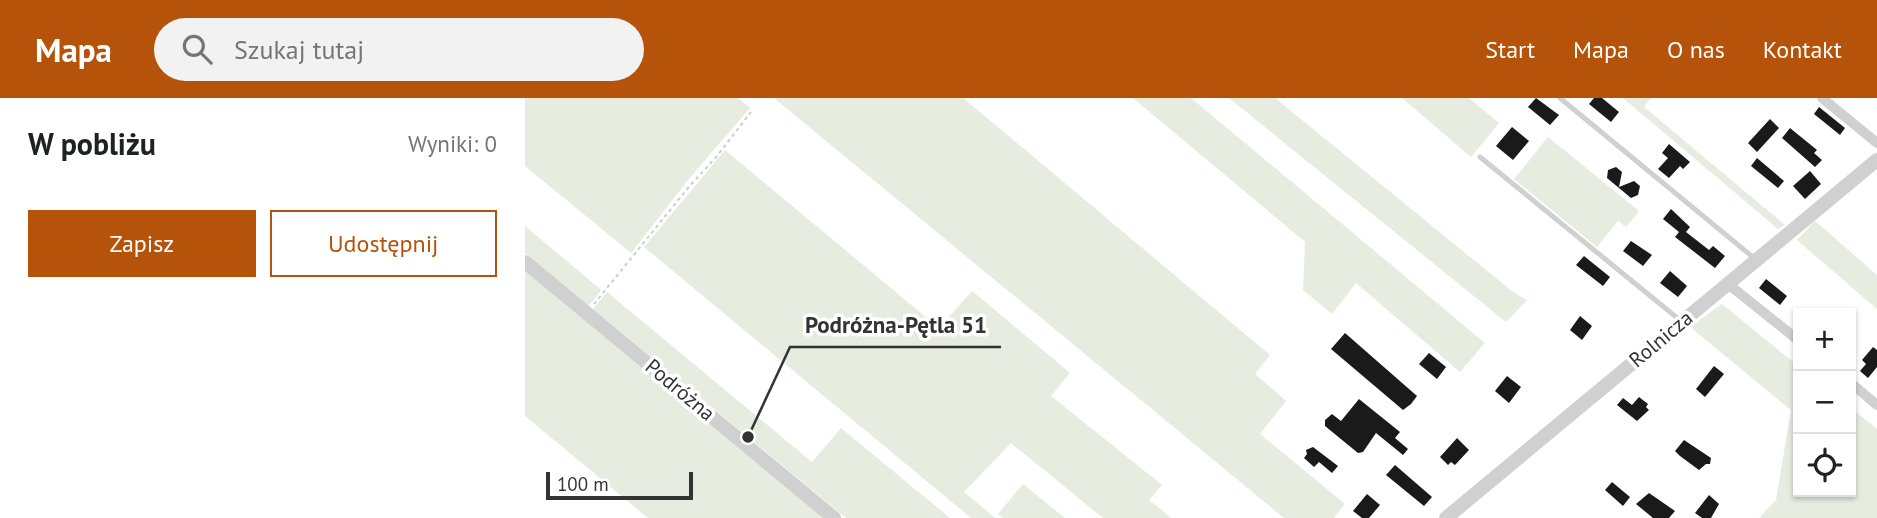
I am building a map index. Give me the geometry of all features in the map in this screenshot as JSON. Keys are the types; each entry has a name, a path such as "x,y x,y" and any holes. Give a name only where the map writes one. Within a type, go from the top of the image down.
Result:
{"street":[{"path":"1822,98 1877,143"},
{"name":"Rolnicza","path":"1446,518 1877,160"},
{"name":"Podróżna","path":"525,262 834,518"},
{"path":"1728,284 1793,336"},
{"path":"1856,387 1877,405"}],"lane":[{"path":"1560,98 1757,260"},
{"path":"1480,157 1682,322"}],"path":[{"path":"586,313 751,112"}],"shaded area":[{"path":"525,98 738,98 750,108 688,180 631,253 525,166"},
{"path":"774,98 963,98 1270,355 1255,374 1286,401 1260,434 1345,504 1334,518 1284,518"},
{"path":"1133,98 1191,98 1485,343 1460,372 1356,283 1332,314 1303,290 1305,242"},
{"path":"1229,98 1275,98 1513,292 1527,300 1506,322"},
{"path":"1402,98 1469,98 1499,123 1471,157"},
{"path":"1623,98 1651,98 1644,107 1785,225 1778,229"},
{"path":"1548,137 1639,211 1626,227 1618,221 1597,247 1514,179"},
{"path":"725,150 939,328 972,291 1070,373 1051,396 1162,485 1149,500 1171,518 1103,518 1011,443 964,492 995,518 971,518 644,247"},
{"path":"1815,221 1877,275 1877,309 1797,240"},
{"path":"525,226 601,290 589,306 525,253"},
{"path":"525,269 826,518 648,518 525,416"},
{"path":"607,292 812,462 841,428 950,518 846,518 593,309"},
{"path":"1722,304 1793,362 1793,497 1856,497 1856,412 1877,429 1877,518 1759,518 1776,500 1791,410 1690,327"},
{"path":"1023,484 1065,518 1003,518 998,514"}],"building":[{"path":"1536,98 1559,115 1550,125 1528,107"},
{"path":"1594,98 1602,98 1619,112 1611,122 1589,104"},
{"path":"1819,107 1845,128 1840,135 1814,114"},
{"path":"1770,119 1779,128 1757,152 1748,143"},
{"path":"1512,127 1529,141 1513,160 1496,146"},
{"path":"1790,128 1817,150 1814,153 1822,160 1815,167 1782,138"},
{"path":"1669,144 1690,162 1683,169 1680,166 1669,178 1658,169 1668,158 1662,153"},
{"path":"1757,158 1784,181 1778,188 1751,166"},
{"path":"1616,167 1622,172 1619,187 1634,181 1640,186 1638,195 1631,198 1607,178 1608,170"},
{"path":"1810,171 1821,184 1805,199 1793,186"},
{"path":"1671,209 1690,227 1686,232 1709,250 1713,246 1725,256 1715,268 1675,237 1679,232 1663,219"},
{"path":"1631,241 1652,255 1643,266 1623,251"},
{"path":"1584,256 1610,277 1603,286 1576,265"},
{"path":"1670,271 1687,286 1678,297 1660,283"},
{"path":"1766,279 1787,296 1780,305 1759,288"},
{"path":"1580,316 1592,326 1582,340 1570,330"},
{"path":"1345,333 1417,396 1411,404 1403,410 1331,349"},
{"path":"1873,347 1877,350 1877,367 1868,378 1860,371 1866,364 1862,360"},
{"path":"1429,353 1446,367 1437,379 1419,364"},
{"path":"1714,366 1724,374 1705,397 1696,389"},
{"path":"1507,376 1521,387 1509,403 1495,391"},
{"path":"1639,397 1648,404 1646,407 1649,410 1637,421 1617,405 1623,398 1632,405"},
{"path":"1359,399 1400,432 1395,438 1408,449 1403,455 1376,433 1363,452 1358,453 1325,426 1325,420 1332,414 1341,421"},
{"path":"1457,438 1469,450 1455,465 1451,462 1448,465 1440,457"},
{"path":"1684,440 1711,458 1710,464 1699,470 1680,456 1675,451"},
{"path":"1313,447 1338,466 1332,473 1319,462 1314,467 1304,458 1306,450"},
{"path":"1395,465 1432,497 1424,506 1386,475"},
{"path":"1612,482 1630,497 1623,506 1605,490"},
{"path":"1649,493 1675,511 1669,518 1653,518 1636,504"},
{"path":"1367,494 1380,505 1369,518 1362,518 1353,511"},
{"path":"1709,495 1719,504 1711,518 1702,518 1695,513"}],"place":[{"name":"Podróżna-Pętla 51","path":"748,437"}]}
